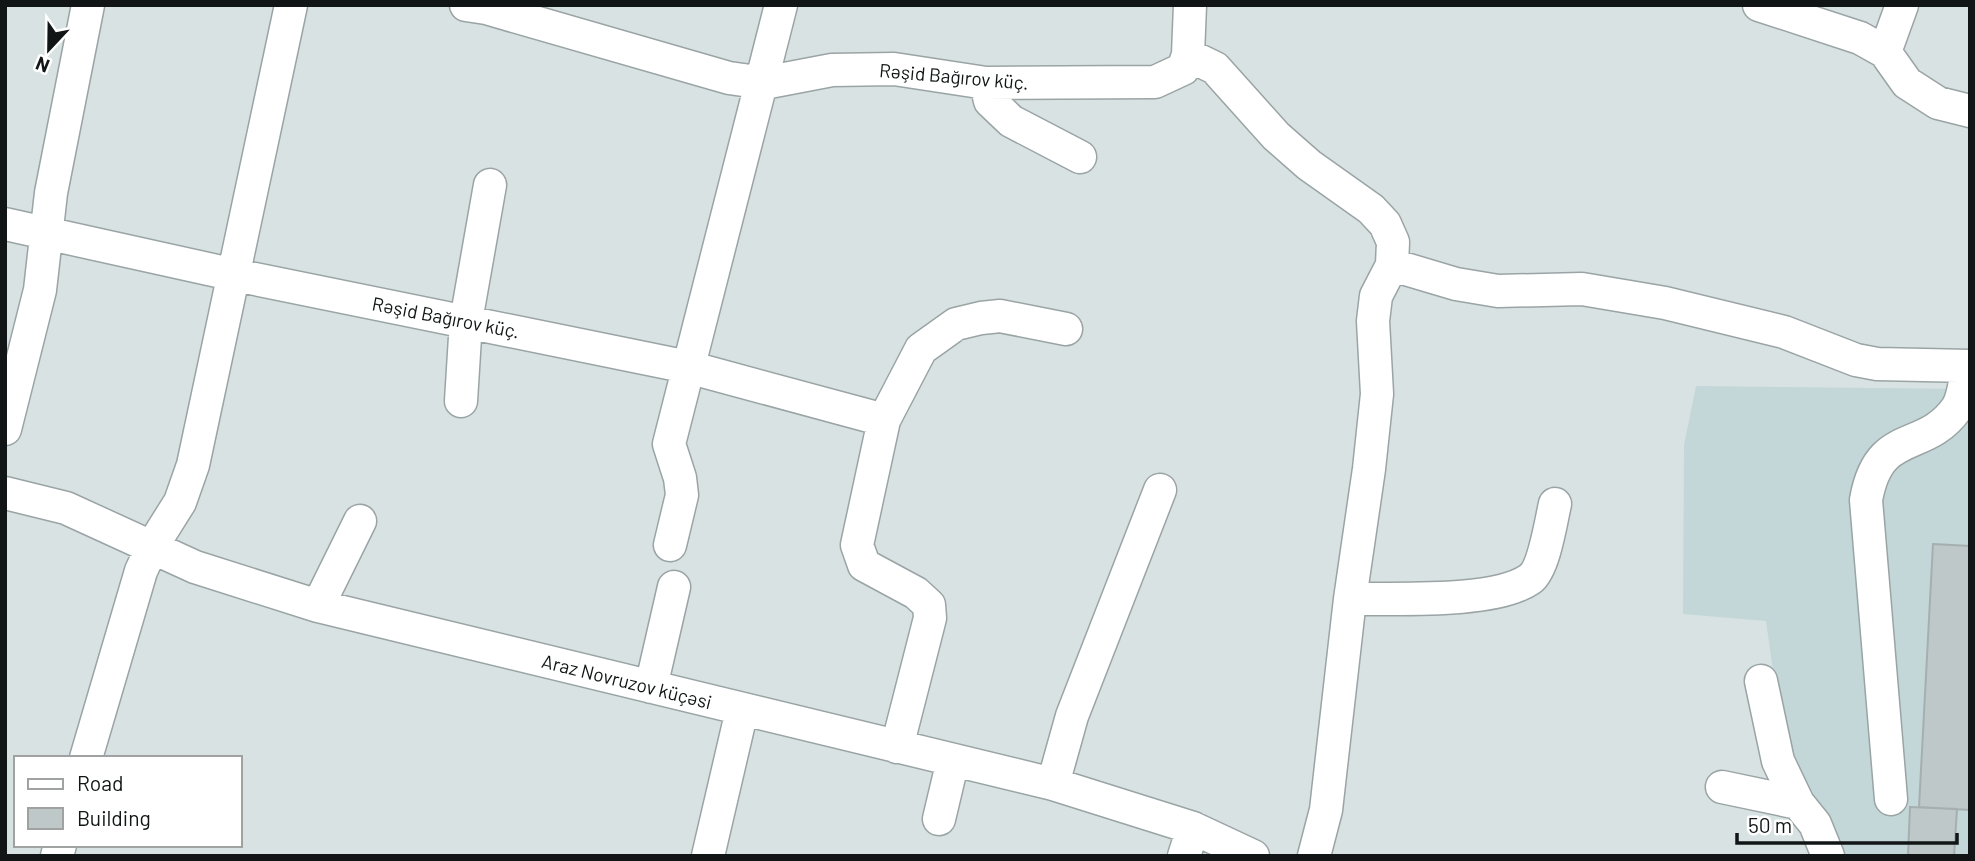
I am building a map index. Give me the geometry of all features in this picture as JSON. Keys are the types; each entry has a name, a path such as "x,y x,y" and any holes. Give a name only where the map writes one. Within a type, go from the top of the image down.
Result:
{"street":[{"path":"5,429 40,290 46,233 88,5"},
{"path":"87,756 128,609 153,545 180,502 193,465 236,275 291,5"},
{"name":"Rəşid Bağırov küç.","path":"466,5 486,8 729,78 764,83 832,70 894,69 986,83 1155,82 1183,69 1188,55"},
{"path":"670,545 682,495 680,478 669,444 782,5"},
{"path":"1190,5 1188,55 1215,68 1276,136 1308,165 1371,209 1385,224 1393,242 1392,264 1376,296 1373,321 1377,394 1326,810 1314,856"},
{"path":"1759,5 1860,38 1885,52 1907,83 1938,103 1970,111"},
{"path":"1885,52 1902,5"},
{"path":"986,83 990,101 1011,121 1080,157"},
{"path":"461,401 466,321 490,185"},
{"name":"Rəşid Bağırov küç.","path":"5,224 236,275 688,367 884,420"},
{"path":"1392,264 1457,284 1498,291 1582,289 1665,303 1784,332 1856,360 1877,364 1969,366 1959,405 1942,426 1892,448 1879,460 1870,477 1866,500 1891,799"},
{"path":"897,747 930,618 929,605 916,593 864,565 857,545 884,420 920,349 956,324 1000,316 1066,329"},
{"path":"1053,784 1072,716 1160,490"},
{"name":"Araz Novruzov küçəsi","path":"5,493 66,508 215,574 318,606 1053,784 1188,842 1253,856"},
{"path":"1350,599 1462,596 1500,590 1531,579 1540,565 1555,503"},
{"path":"318,606 360,521"},
{"path":"651,687 674,587"},
{"path":"1761,681 1778,761 1798,803 1815,824 1828,856"},
{"path":"708,856 742,710"},
{"path":"939,819 953,760"},
{"path":"1722,788 1798,803"}],"shaded area":[{"path":"1696,386 1970,389 1970,856 1840,856 1785,755 1766,621 1683,614 1684,445"}],"building":[{"path":"1933,544 1970,546 1970,810 1919,807"},
{"path":"1910,807 1957,809 1954,856 1908,856"}]}
